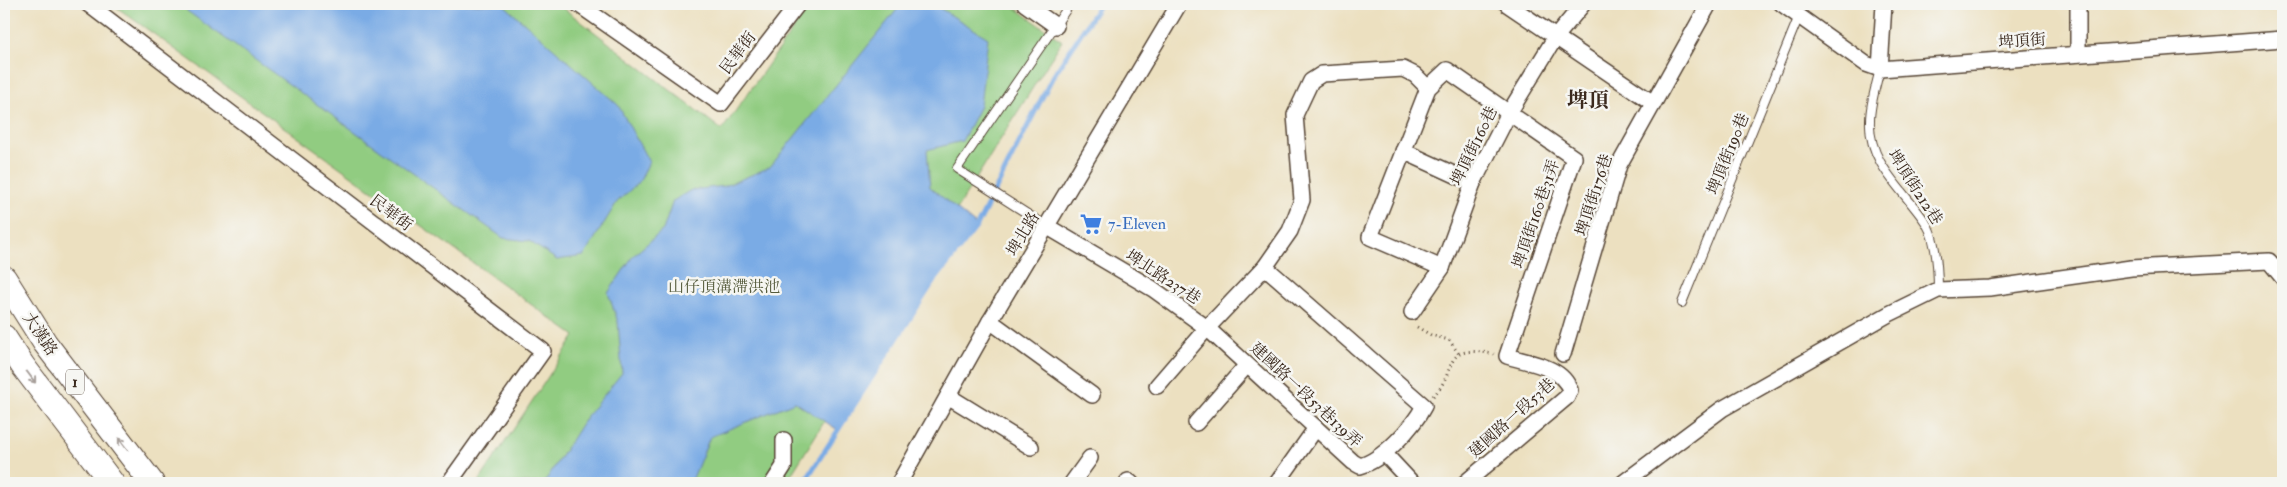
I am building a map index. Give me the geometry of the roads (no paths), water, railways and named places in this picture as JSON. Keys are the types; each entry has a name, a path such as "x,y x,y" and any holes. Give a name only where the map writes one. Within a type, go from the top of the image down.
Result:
{"main road":[{"name":"大漢路","path":"4,278 45,343 152,483"},
{"name":"大漢路","path":"4,337 23,366 112,483"}],"street":[{"name":"民華街","path":"89,4 543,351 449,483"},
{"name":"民華街","path":"578,4 721,104 798,4"},
{"path":"1025,4 1056,26"},
{"name":"埤北路","path":"899,483 990,321 1048,227 1179,4"},
{"path":"1506,4 1654,103"},
{"name":"埤頂街160巷","path":"1412,312 1442,268 1473,183 1509,113 1555,38 1583,4"},
{"name":"埤頂街176巷","path":"1564,354 1619,165 1709,4"},
{"path":"1782,4 1866,64 1880,69 1880,29 1884,4"},
{"path":"2078,4 2078,54"},
{"name":"埤頂街","path":"1880,69 2283,40"},
{"path":"1157,386 1207,328 1265,267 1290,231 1302,200 1295,115 1311,81 1322,74 1403,69 1415,75 1428,88"},
{"path":"1442,268 1370,237 1428,88 1447,70 1509,113"},
{"name":"埤頂街160巷31弄","path":"1507,356 1574,158 1509,113"},
{"path":"1403,151 1473,183"},
{"name":"埤北路237巷","path":"1048,227 1153,289 1207,328"},
{"path":"1623,483 1722,409 1889,314 1938,290 1990,288 2131,268 2269,261 2283,278"},
{"name":"建國路一段53巷139弄","path":"1207,328 1352,462 1360,466 1376,460 1418,418 1424,406 1265,267"},
{"path":"990,321 1092,395"},
{"name":"建國路一段53巷","path":"1465,483 1567,397 1570,390 1567,380 1560,373 1507,356"},
{"path":"1196,423 1247,364"},
{"path":"948,396 1031,447"},
{"path":"1277,483 1316,428"},
{"path":"773,483 784,466 784,440"},
{"path":"1384,453 1412,483"},
{"path":"1072,483 1090,458"}],"lane":[{"path":"1048,227 957,169 1070,4"},
{"name":"埤頂街190巷","path":"1682,303 1799,16"},
{"name":"埤頂街212巷","path":"1880,69 1870,122 1873,145 1885,171 1927,225 1938,264 1938,290"}],"water":[{"path":"185,4 503,4 618,105 649,162 640,181 617,202 584,256 557,260 529,241 503,238 187,11"},
{"path":"933,4 988,38 980,106 962,141 927,150 930,187 977,226 932,284 838,430 795,402 710,437 691,483 544,483 586,417 622,373 618,322 608,293 633,256 663,230 673,201 691,190 725,186 770,167 900,6"}],"waterway":[{"path":"804,483 932,284 977,226 1052,78 1100,4"}],"place":[{"name":"7-Eleven","path":"1091,224"}],"district":[{"name":"埤頂","path":"1588,100"}],"park label":[{"name":"山仔頂溝滯洪池","path":"724,287"}]}
